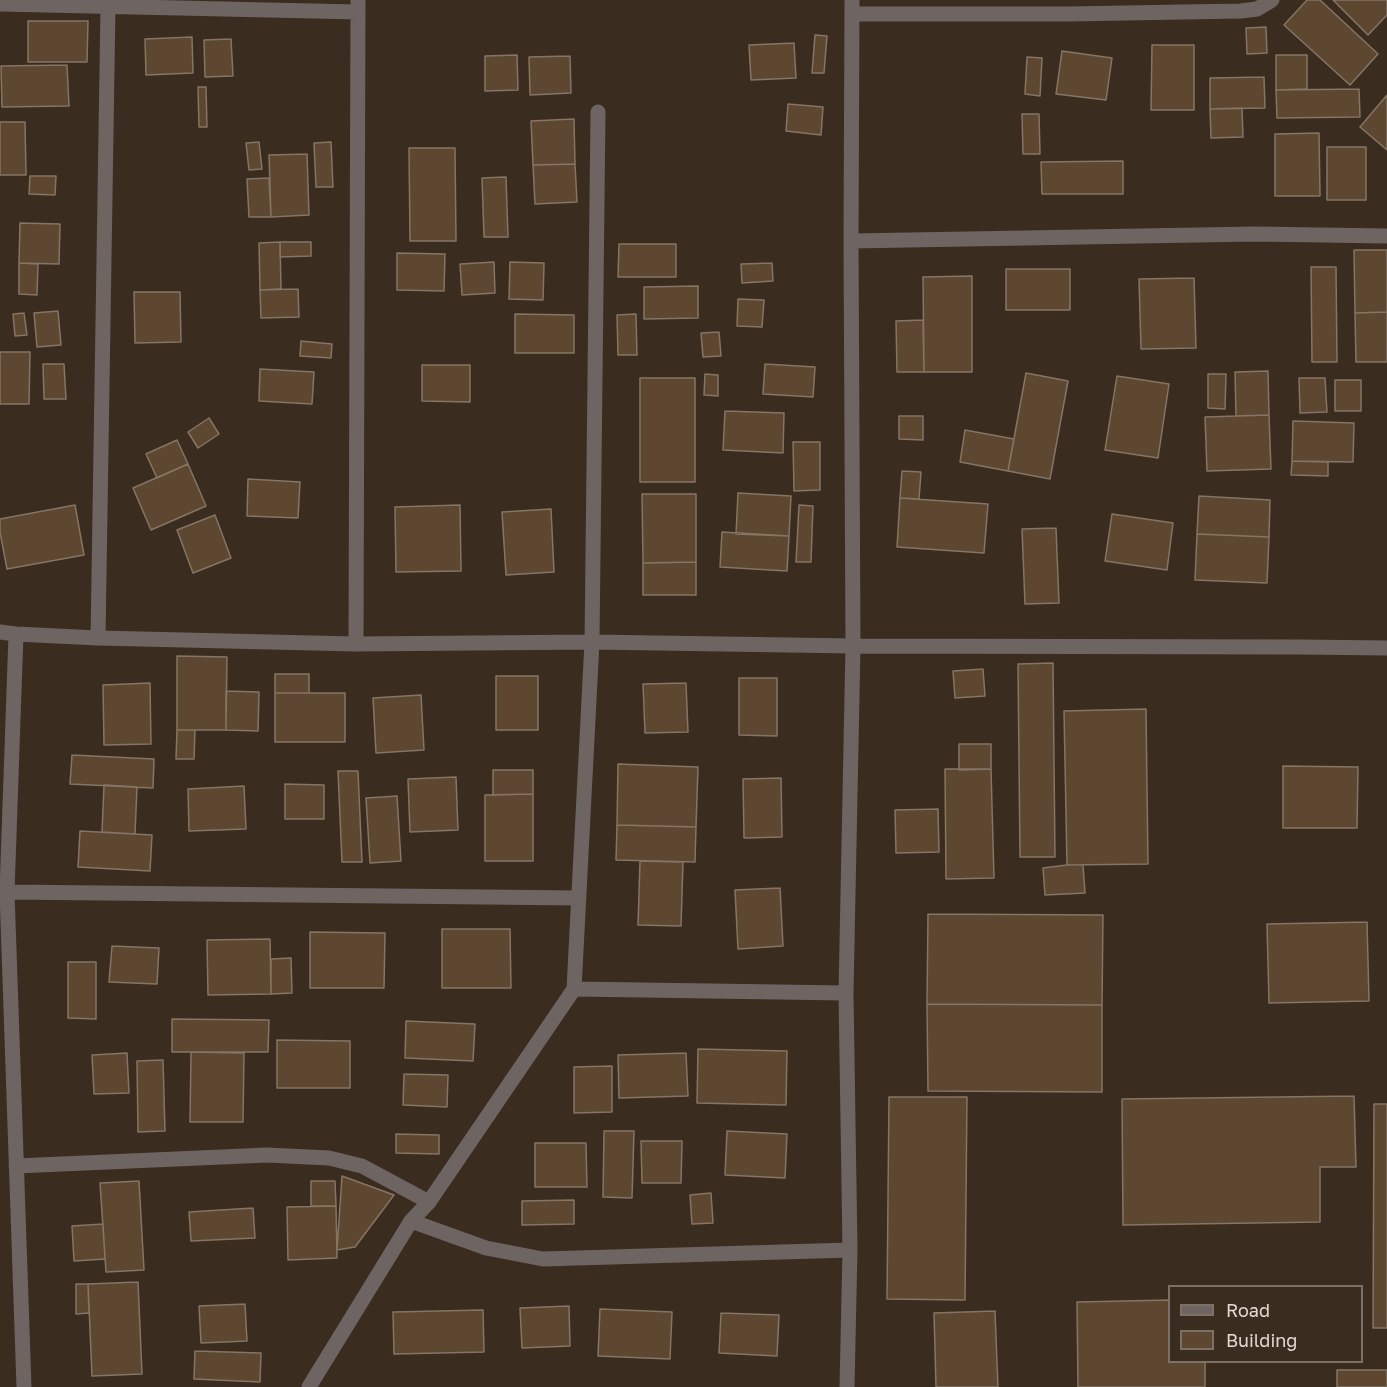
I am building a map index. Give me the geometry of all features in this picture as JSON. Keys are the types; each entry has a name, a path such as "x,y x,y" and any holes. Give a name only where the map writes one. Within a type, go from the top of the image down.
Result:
{"street":[{"path":"847,1387 850,1250 846,993 853,646 852,7 1068,14 1241,12 1257,9 1272,0"},
{"path":"0,4 358,6 356,644"},
{"path":"98,638 108,6"},
{"path":"309,1387 411,1221 429,1202 574,989 592,642 598,112"},
{"path":"851,241 1256,234 1387,236"},
{"path":"0,632 98,638 356,644 592,642 853,646 1387,648"},
{"path":"16,634 4,892 24,1387"},
{"path":"4,892 579,898"},
{"path":"574,989 846,993"},
{"path":"16,1166 267,1155 329,1158 362,1166 429,1202"},
{"path":"411,1221 486,1248 543,1259 850,1250"}],"building":[{"path":"1307,0 1320,0 1378,54 1350,85 1284,25"},
{"path":"1333,0 1387,0 1387,15 1368,35"},
{"path":"28,21 88,21 87,62 28,62"},
{"path":"1266,27 1267,53 1247,54 1246,28"},
{"path":"815,35 827,36 824,73 812,73"},
{"path":"192,37 193,73 146,75 145,39"},
{"path":"231,39 233,76 205,77 204,40"},
{"path":"794,43 796,78 751,80 749,45"},
{"path":"1152,45 1194,45 1194,110 1151,110"},
{"path":"1062,51 1112,58 1106,100 1056,94"},
{"path":"517,55 518,90 485,91 485,56"},
{"path":"1276,55 1307,55 1307,89 1276,90"},
{"path":"570,56 571,93 530,95 529,57"},
{"path":"1027,57 1042,58 1040,96 1025,94"},
{"path":"67,65 69,106 2,107 1,66"},
{"path":"1264,77 1265,108 1210,109 1210,78"},
{"path":"198,87 206,87 207,127 199,127"},
{"path":"1359,89 1360,117 1277,118 1276,90"},
{"path":"1387,95 1387,150 1360,127"},
{"path":"788,104 823,107 821,135 786,131"},
{"path":"1242,108 1243,137 1211,138 1210,109"},
{"path":"1022,114 1039,114 1040,154 1023,154"},
{"path":"574,119 575,164 533,165 531,121"},
{"path":"0,122 25,122 26,175 0,175"},
{"path":"1319,133 1320,196 1275,196 1275,134"},
{"path":"259,142 262,169 249,170 246,143"},
{"path":"331,142 333,187 316,187 314,143"},
{"path":"1327,147 1366,147 1366,200 1327,200"},
{"path":"409,148 455,148 456,241 410,241"},
{"path":"307,154 309,215 271,217 269,155"},
{"path":"1123,161 1123,194 1042,194 1041,162"},
{"path":"575,164 577,202 535,204 533,165"},
{"path":"30,176 56,176 55,195 29,194"},
{"path":"506,177 508,237 484,237 482,178"},
{"path":"269,178 271,217 249,217 247,179"},
{"path":"20,223 60,224 59,264 19,263"},
{"path":"280,242 311,242 311,256 280,257"},
{"path":"280,242 281,289 260,290 259,243"},
{"path":"619,244 676,244 676,277 618,277"},
{"path":"1354,250 1387,250 1387,312 1355,313"},
{"path":"397,253 445,254 444,291 397,290"},
{"path":"494,262 495,293 462,295 460,264"},
{"path":"510,262 544,263 543,300 509,299"},
{"path":"19,263 38,264 37,295 19,294"},
{"path":"772,263 773,281 742,283 741,264"},
{"path":"1311,267 1336,267 1337,362 1312,362"},
{"path":"1006,269 1070,269 1070,310 1006,310"},
{"path":"972,276 972,372 924,372 923,277"},
{"path":"1194,278 1196,348 1141,349 1139,279"},
{"path":"698,286 698,318 644,319 644,287"},
{"path":"298,289 299,317 261,318 260,290"},
{"path":"134,292 180,292 181,342 135,343"},
{"path":"738,299 764,300 762,327 737,326"},
{"path":"58,311 61,345 37,347 34,313"},
{"path":"1387,312 1387,362 1356,362 1355,313"},
{"path":"24,313 27,335 15,336 13,314"},
{"path":"515,314 574,315 574,353 515,353"},
{"path":"636,314 637,355 618,355 617,315"},
{"path":"923,320 924,372 897,372 896,321"},
{"path":"719,332 721,356 703,357 701,333"},
{"path":"301,341 332,344 331,358 300,356"},
{"path":"0,352 30,352 29,404 0,404"},
{"path":"43,364 64,364 66,399 44,399"},
{"path":"765,364 815,367 813,397 763,394"},
{"path":"422,365 470,365 470,402 422,401"},
{"path":"260,369 314,372 312,404 259,401"},
{"path":"1268,371 1269,415 1236,416 1235,372"},
{"path":"1026,373 1068,381 1050,479 1008,471"},
{"path":"705,374 718,375 718,396 704,395"},
{"path":"1208,374 1226,374 1225,409 1208,408"},
{"path":"1117,376 1169,384 1158,458 1105,450"},
{"path":"640,378 695,378 695,482 640,482"},
{"path":"1299,378 1325,378 1327,412 1300,413"},
{"path":"1335,380 1361,380 1361,411 1335,411"},
{"path":"725,411 784,413 783,453 723,450"},
{"path":"1269,415 1271,469 1207,471 1205,417"},
{"path":"899,416 923,416 923,440 899,439"},
{"path":"209,418 219,434 198,448 188,432"},
{"path":"1293,421 1354,423 1353,462 1292,461"},
{"path":"965,430 1014,439 1008,471 960,462"},
{"path":"177,440 188,464 157,478 146,454"},
{"path":"793,442 820,442 820,490 794,491"},
{"path":"1292,461 1328,462 1328,476 1291,475"},
{"path":"188,464 206,506 151,530 133,488"},
{"path":"902,471 921,472 919,499 900,498"},
{"path":"248,479 300,482 298,518 247,516"},
{"path":"738,493 791,496 789,536 736,534"},
{"path":"642,494 696,494 696,562 643,563"},
{"path":"1199,496 1270,500 1269,537 1197,534"},
{"path":"900,498 988,504 984,553 897,547"},
{"path":"75,505 84,555 7,569 0,532 0,519"},
{"path":"460,505 461,571 396,572 395,507"},
{"path":"799,505 813,506 811,562 796,562"},
{"path":"551,509 554,572 506,575 502,512"},
{"path":"1112,514 1173,523 1167,570 1105,561"},
{"path":"215,515 231,558 193,573 177,530"},
{"path":"1056,528 1059,603 1025,604 1022,529"},
{"path":"722,532 789,536 787,571 720,567"},
{"path":"1197,534 1269,537 1267,583 1195,580"},
{"path":"696,562 696,595 643,595 643,563"},
{"path":"177,656 227,657 226,730 177,730"},
{"path":"1053,663 1055,857 1020,857 1018,664"},
{"path":"983,669 985,696 955,698 953,671"},
{"path":"275,674 309,674 309,693 275,693"},
{"path":"496,676 538,676 538,730 496,730"},
{"path":"739,678 777,678 777,736 739,735"},
{"path":"150,683 151,744 104,745 103,685"},
{"path":"686,683 688,732 645,733 643,684"},
{"path":"226,691 259,692 258,731 226,730"},
{"path":"275,693 345,693 345,742 275,742"},
{"path":"421,695 424,750 376,753 373,698"},
{"path":"1146,709 1148,864 1067,865 1064,711"},
{"path":"177,730 195,730 194,759 176,759"},
{"path":"959,744 991,744 991,769 959,770"},
{"path":"72,755 154,759 153,788 70,784"},
{"path":"618,764 698,767 696,827 617,825"},
{"path":"1283,766 1358,767 1357,828 1283,828"},
{"path":"945,769 991,769 994,878 946,879"},
{"path":"493,770 533,770 533,794 493,795"},
{"path":"338,771 358,771 362,862 342,862"},
{"path":"456,777 458,830 410,832 408,779"},
{"path":"781,778 782,837 744,838 743,779"},
{"path":"285,784 324,785 324,819 285,819"},
{"path":"104,785 137,787 135,834 102,832"},
{"path":"244,786 246,829 189,831 188,789"},
{"path":"533,794 533,861 485,861 485,795"},
{"path":"397,796 401,861 370,863 366,798"},
{"path":"938,809 939,852 896,853 895,810"},
{"path":"617,825 696,827 695,862 616,860"},
{"path":"80,831 152,835 150,871 78,867"},
{"path":"640,861 683,862 681,926 638,925"},
{"path":"1083,865 1085,893 1045,895 1043,868"},
{"path":"780,888 783,946 738,949 735,890"},
{"path":"928,914 1103,915 1102,1005 927,1004"},
{"path":"1367,922 1369,1001 1269,1003 1267,924"},
{"path":"442,929 510,929 511,988 442,988"},
{"path":"310,932 385,933 384,988 310,988"},
{"path":"270,939 271,994 208,995 207,940"},
{"path":"112,946 159,948 157,984 109,982"},
{"path":"291,958 292,993 271,994 271,959"},
{"path":"68,962 96,962 96,1019 68,1018"},
{"path":"927,1004 1102,1005 1102,1092 928,1091"},
{"path":"172,1019 269,1020 268,1052 172,1052"},
{"path":"406,1021 475,1024 473,1061 405,1058"},
{"path":"277,1040 350,1041 350,1088 277,1088"},
{"path":"698,1049 787,1051 786,1105 697,1103"},
{"path":"191,1052 244,1053 243,1122 190,1122"},
{"path":"127,1053 129,1093 94,1094 92,1055"},
{"path":"686,1053 688,1096 619,1098 618,1055"},
{"path":"163,1060 165,1131 138,1132 137,1061"},
{"path":"612,1066 612,1112 574,1113 574,1067"},
{"path":"404,1074 448,1075 447,1107 403,1105"},
{"path":"1354,1096 1356,1167 1320,1167 1320,1222 1123,1225 1122,1099"},
{"path":"889,1097 967,1097 965,1300 887,1299"},
{"path":"1374,1104 1387,1104 1387,1328 1373,1328"},
{"path":"604,1131 634,1131 632,1198 603,1197"},
{"path":"727,1131 787,1134 785,1178 725,1175"},
{"path":"396,1134 439,1135 439,1154 396,1153"},
{"path":"641,1141 682,1141 681,1183 642,1183"},
{"path":"535,1143 586,1143 587,1187 535,1187"},
{"path":"342,1176 394,1195 355,1247 337,1250"},
{"path":"139,1181 144,1270 106,1272 100,1183"},
{"path":"311,1181 335,1181 336,1206 311,1206"},
{"path":"711,1193 713,1223 692,1224 690,1195"},
{"path":"574,1200 574,1224 522,1225 522,1201"},
{"path":"336,1206 337,1258 288,1260 287,1207"},
{"path":"253,1208 255,1238 191,1241 189,1212"},
{"path":"103,1224 105,1259 74,1261 72,1226"},
{"path":"138,1282 142,1374 92,1376 88,1284"},
{"path":"76,1284 88,1284 89,1313 76,1314"},
{"path":"1168,1300 1168,1363 1205,1363 1205,1387 1078,1387 1077,1302"},
{"path":"245,1304 247,1341 201,1343 199,1306"},
{"path":"569,1306 570,1346 522,1348 520,1308"},
{"path":"600,1309 672,1312 670,1359 598,1356"},
{"path":"483,1310 484,1352 394,1354 393,1312"},
{"path":"995,1311 998,1387 936,1387 934,1313"},
{"path":"721,1313 779,1315 777,1356 719,1353"},
{"path":"195,1351 261,1353 260,1382 194,1379"},
{"path":"1337,1370 1387,1370 1387,1387 1337,1387"}]}
